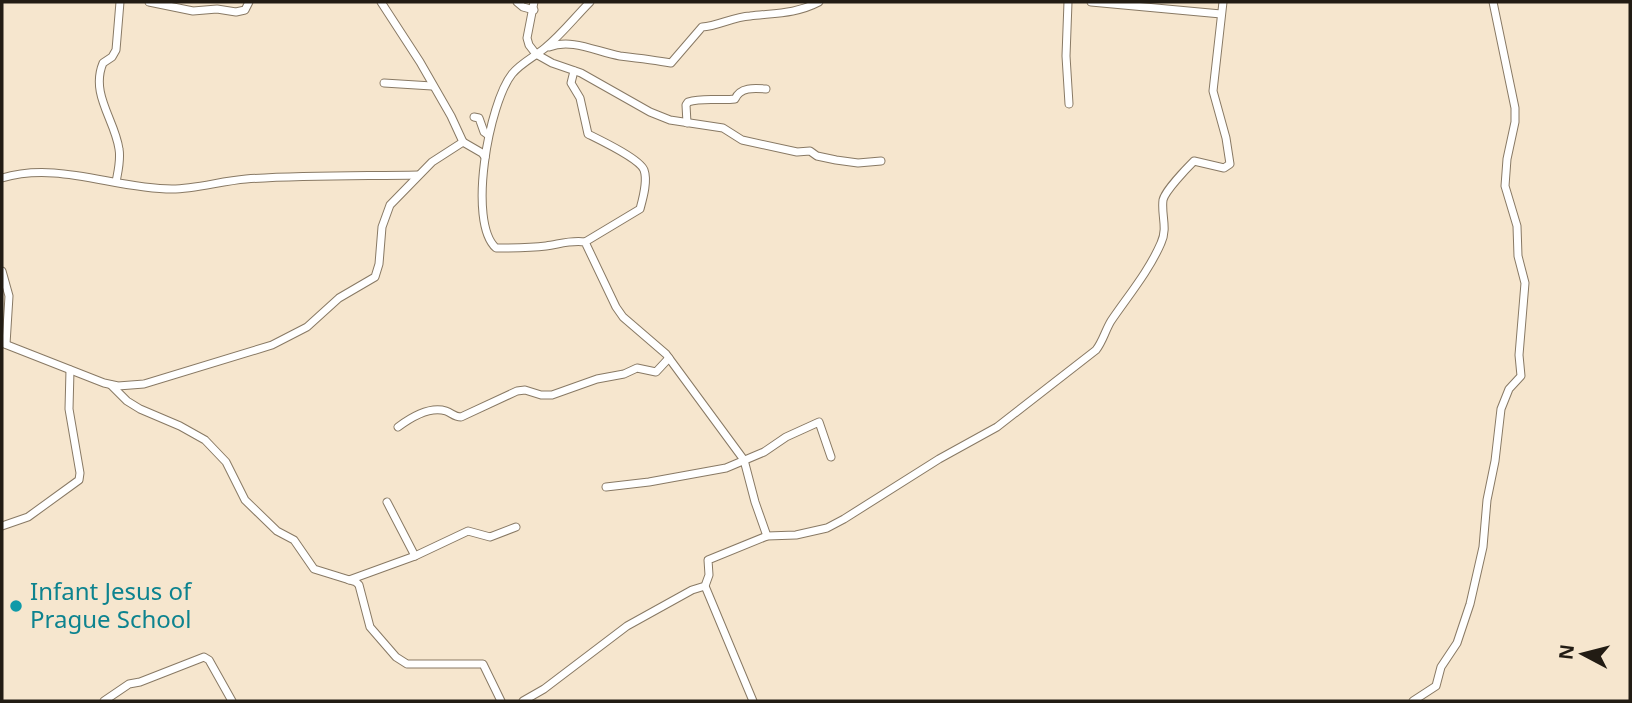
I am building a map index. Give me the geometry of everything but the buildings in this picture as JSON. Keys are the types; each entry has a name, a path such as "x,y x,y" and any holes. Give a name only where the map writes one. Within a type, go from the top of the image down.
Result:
{"street":[{"path":"116,182 119,149 102,102 100,75 103,63 113,57 116,50 120,2"},
{"path":"149,2 186,11 217,9 236,12 245,10 249,2"},
{"path":"381,2 420,62 463,142 482,153 485,158"},
{"path":"517,2 523,7 534,6 527,38 528,45 536,54 650,112 687,123 723,128 742,140 797,152 810,151 817,156 858,163 881,160"},
{"path":"574,71 571,83 580,98 588,134 618,148 642,166 645,173 640,208 585,242 573,240 544,246 509,248 494,246 490,241 484,211 485,158 488,135 507,81 517,68 545,48 590,2"},
{"path":"545,48 558,43 576,45 621,56 671,63 702,27 749,16 801,10 819,2"},
{"path":"1068,2 1066,56 1069,104"},
{"path":"1091,2 1221,14"},
{"path":"753,701 705,586 709,575 708,560 767,536 796,535 827,528 844,519 939,459 997,427 1096,350 1162,242 1165,231 1165,194 1194,161 1224,168 1230,164 1213,90 1223,2"},
{"path":"1413,701 1436,686 1441,667 1457,643 1470,604 1483,547 1487,500 1501,409 1509,389 1521,376 1520,337 1525,283 1518,256 1517,226 1505,186 1515,108 1493,2"},
{"path":"384,83 432,86"},
{"path":"687,123 688,102 729,100 735,99 743,90 766,89"},
{"path":"474,117 479,118 484,132 488,135"},
{"path":"2,271 9,296 4,344 111,385 144,384 272,345 307,327 339,298 375,277 388,208 438,156 463,142"},
{"path":"2,178 31,172 56,172 172,189 227,181 298,176 418,175"},
{"path":"585,242 623,317 658,345 669,358 744,460 767,536"},
{"path":"398,427 431,410 447,411 461,417 517,391 552,395 637,368 656,372 669,358"},
{"path":"2,526 28,517 79,480 69,409 70,370"},
{"path":"111,385 140,410 180,426 205,440 226,462 245,500 276,531 294,540 314,569 356,582 370,627 403,662 483,664 501,701"},
{"path":"606,487 726,468 764,452 786,437 818,422 831,457"},
{"path":"387,502 415,556"},
{"path":"347,581 415,556 468,531 490,537 516,527"},
{"path":"523,701 538,693 627,626 692,590 705,586"},
{"path":"104,701 129,684 141,682 204,657 209,660 232,701"},
{"path":"538,693 541,701"}],"place":[{"name":"Infant Jesus of Prague School","path":"16,606"}]}
